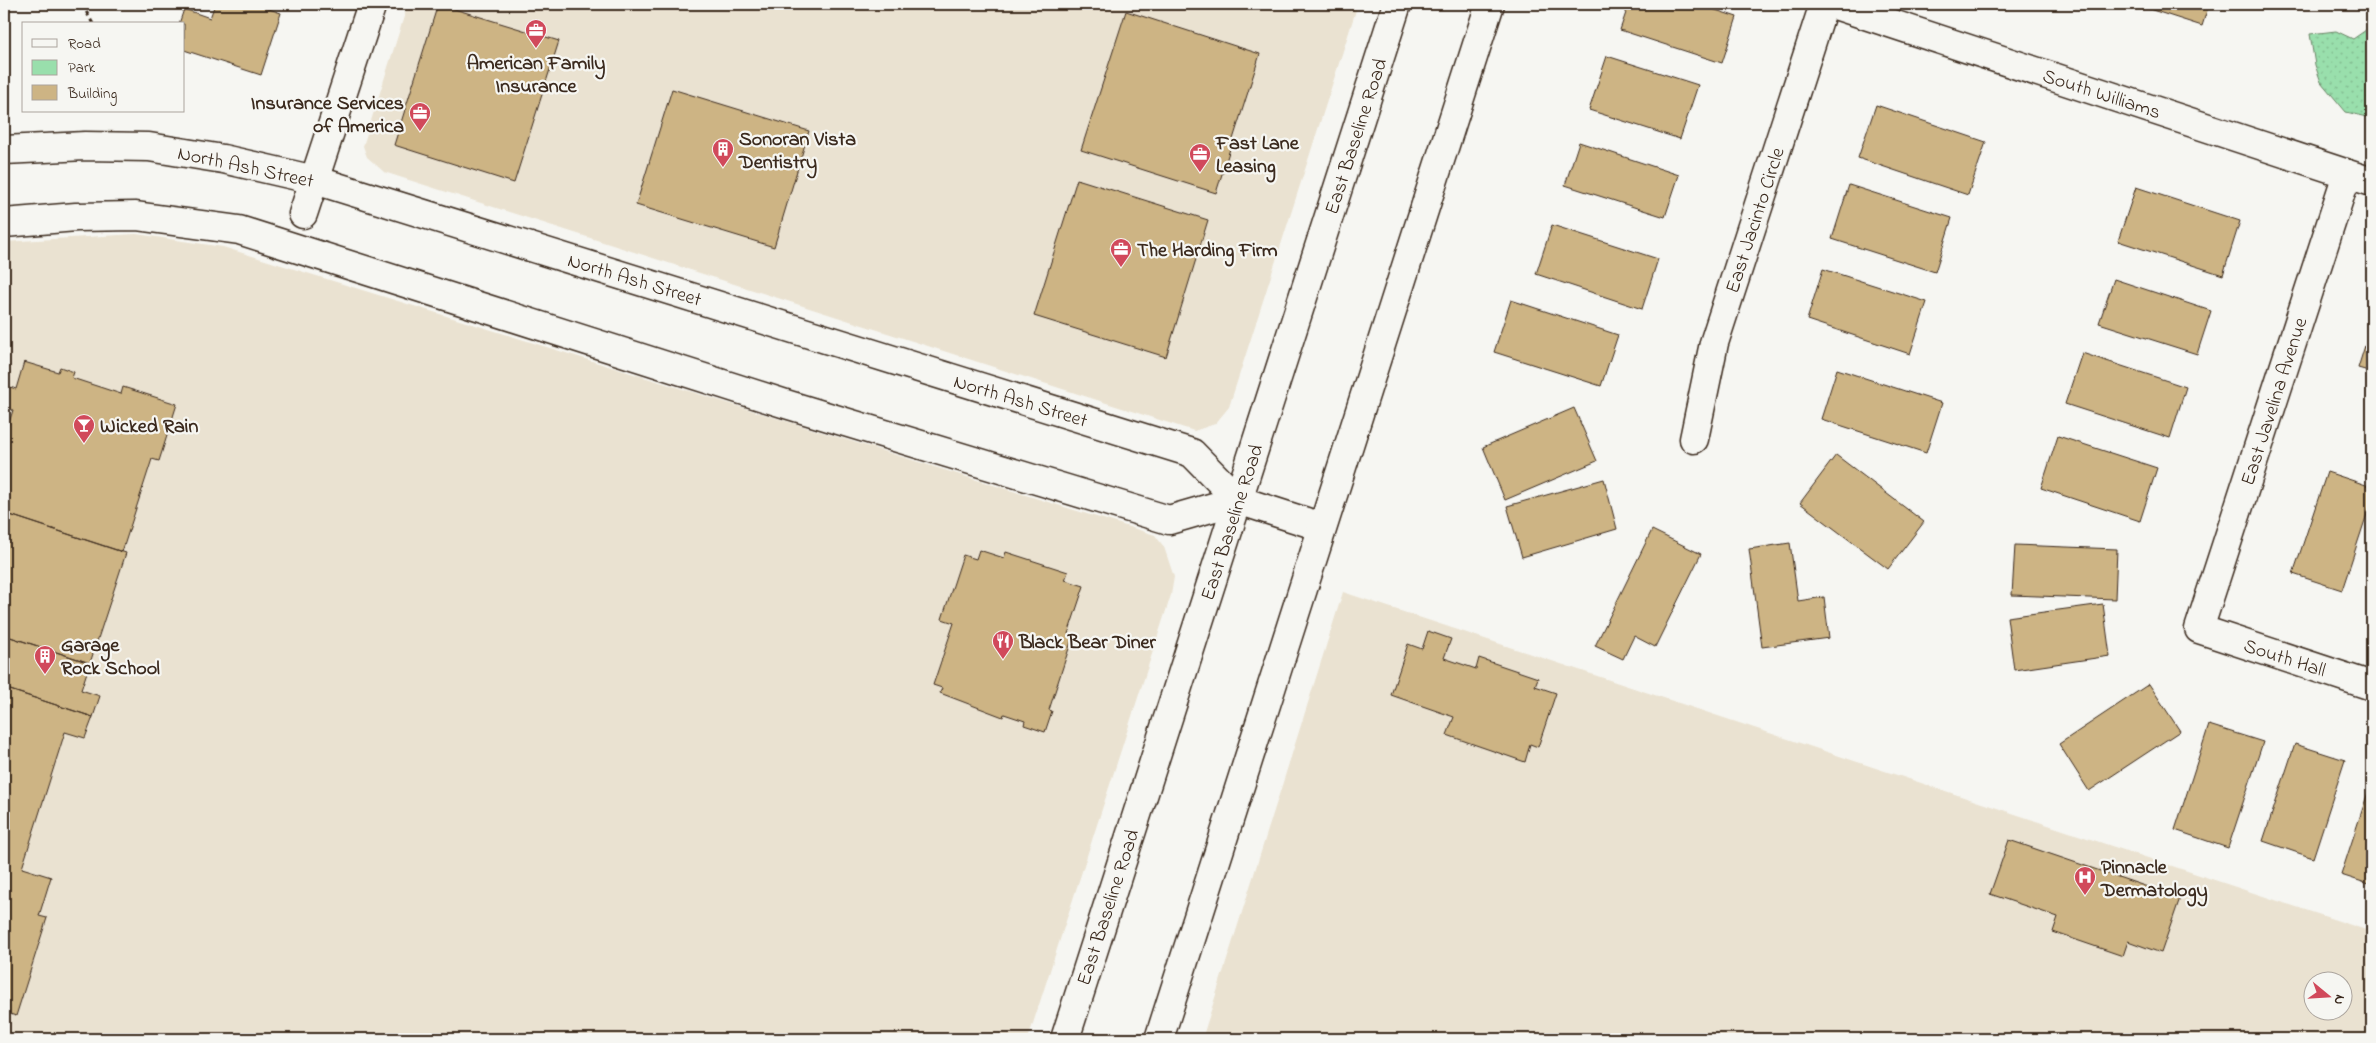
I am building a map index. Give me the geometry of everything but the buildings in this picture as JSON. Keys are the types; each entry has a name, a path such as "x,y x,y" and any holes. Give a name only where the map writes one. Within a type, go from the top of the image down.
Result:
{"street":[{"path":"303,214 372,4"},
{"name":"East Baseline Road","path":"1065,1039 1397,4"},
{"path":"1159,1039 1490,4"},
{"name":"East Jacinto Circle","path":"1694,440 1714,343 1824,4"},
{"name":"South Williams","path":"1832,4 2372,182"},
{"name":"North Ash Street","path":"4,150 85,146 149,147 223,159 315,180 1192,454 1238,500 1322,527"},
{"name":"East Javelina Avenue","path":"2198,628 2347,174"},
{"path":"4,223 76,217 136,216 239,230 789,405 1169,520 1238,500"},
{"name":"South Hall","path":"2198,628 2372,686"}],"path":[{"path":"82,4 92,22"}],"shaded area":[{"path":"408,4 1358,4 1229,407 1215,424 1194,431 384,172 367,157 363,146"},
{"path":"136,234 223,247 1155,535 1164,547 1174,577 1171,595 1028,1039 4,1039 4,242"},
{"path":"1343,592 2372,932 2372,1039 1202,1039"}],"green space":[{"path":"2372,16 2372,118 2346,112 2321,82 2315,65 2310,34 2336,31 2353,39 2366,30"}],"place":[{"name":"American Family Insurance","path":"536,49"},
{"name":"Insurance Services of America","path":"420,132"},
{"name":"Sonoran Vista Dentistry","path":"723,168"},
{"name":"Fast Lane Leasing","path":"1200,173"},
{"name":"The Harding Firm","path":"1121,268"},
{"name":"Wicked Rain","path":"84,444"},
{"name":"Black Bear Diner","path":"1003,660"},
{"name":"Garage Rock School","path":"45,675"},
{"name":"Pinnacle Dermatology","path":"2085,896"}]}
